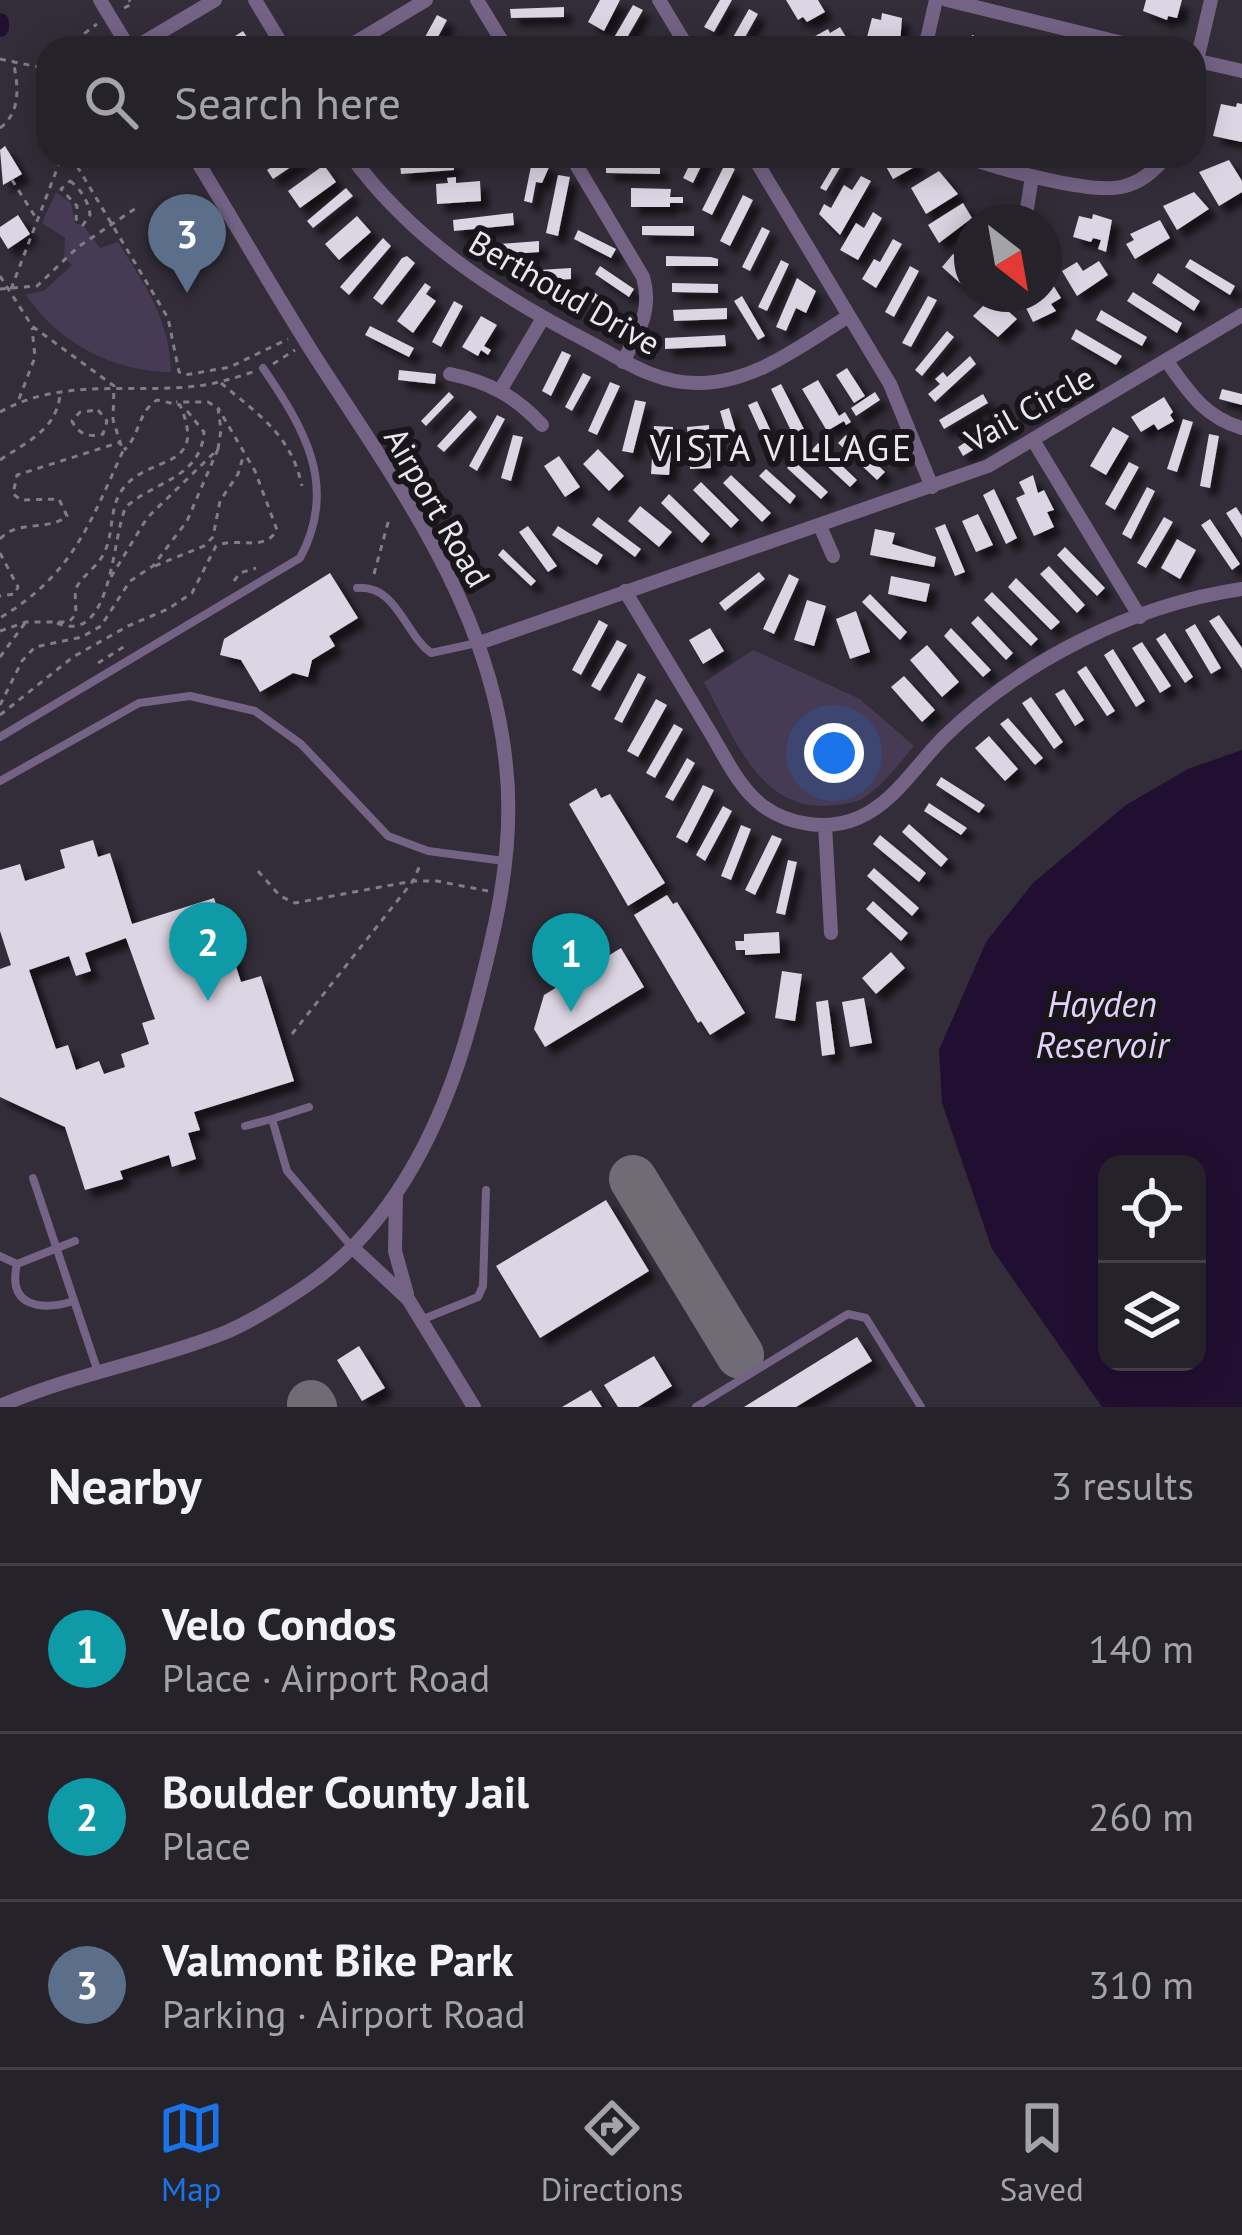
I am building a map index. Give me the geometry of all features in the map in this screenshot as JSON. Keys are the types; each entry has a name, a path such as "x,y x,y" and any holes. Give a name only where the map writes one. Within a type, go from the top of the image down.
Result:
{"street":[{"path":"100,0 123,36"},
{"path":"152,36 215,0"},
{"path":"255,0 277,36"},
{"path":"366,36 426,0"},
{"path":"477,0 499,36"},
{"path":"659,0 681,36"},
{"path":"928,36 936,0"},
{"path":"947,0 1094,36"},
{"path":"1202,36 1211,0"},
{"path":"1206,66 1242,71"},
{"name":"Airport Road","path":"201,168 450,573 479,643 495,700 506,765 506,862 492,944 435,1127 396,1195 352,1247 408,1299 474,1407"},
{"name":"Berthoud Drive","path":"361,168 429,242 476,277 623,362 670,380 728,380 764,367 849,316"},
{"path":"578,168 644,277 649,298 647,314 623,362"},
{"path":"760,168 890,384 932,487"},
{"path":"1005,168 1117,189 1144,178 1154,168"},
{"path":"1031,204 1032,176"},
{"name":"Vail Circle","path":"479,643 988,466 1242,315"},
{"path":"501,389 543,318"},
{"path":"1166,360 1198,405 1220,422 1242,428"},
{"path":"449,374 501,389 542,425"},
{"path":"1033,440 1141,616"},
{"path":"820,526 833,556"},
{"path":"625,591 745,788 782,817 825,825 851,821 879,807 944,737 1000,689 1062,650 1181,602 1242,589"},
{"path":"825,825 830,933"},
{"name":"Airport Road","path":"396,1195 395,1251 408,1299"},
{"path":"0,1406 97,1370 229,1331 307,1286 352,1247"}],"lane":[{"path":"0,737 300,558 312,535 318,506 313,460 301,423 263,368"},
{"path":"357,587 390,599 431,653 479,643"},
{"path":"0,782 139,703 190,696 255,711 301,744 388,836 428,851 506,862"},
{"path":"245,1126 309,1107"},
{"path":"272,1119 287,1171 352,1247"},
{"path":"33,1178 97,1370"},
{"path":"421,1320 478,1297 483,1286 486,1190"},
{"path":"0,1256 17,1264 75,1241"},
{"path":"17,1264 14,1280 29,1303 53,1307 74,1301"},
{"path":"696,1407 848,1314 866,1318 921,1407"}],"path":[{"path":"124,8 132,4 129,0"},
{"path":"81,36 99,23"},
{"path":"3,59 36,66"},
{"path":"0,128 12,118 17,99 13,60"},
{"path":"10,291 57,168"},
{"path":"78,168 169,318 179,372 230,367 303,337"},
{"path":"12,180 37,220"},
{"path":"70,181 89,208 83,225 76,219 76,206 61,189 70,181"},
{"path":"1,291 37,286 77,247 136,208"},
{"path":"0,276 32,326 114,386"},
{"path":"18,402 35,357 32,326"},
{"path":"0,412 18,402 114,386 192,387 221,382 263,368 303,337"},
{"path":"226,358 230,367"},
{"path":"221,382 295,454 304,494"},
{"path":"114,386 110,421 103,434 82,434 72,421 80,412 98,410 110,421 122,451"},
{"path":"0,460 49,428 58,413 60,394"},
{"path":"0,618 29,600 77,550 148,406 157,400 208,402 218,409 255,471 278,530 272,539 216,545 191,593 73,657 0,715"},
{"path":"107,584 125,507 187,469 199,453 204,432 178,404"},
{"path":"0,631 26,622 69,622 78,611 75,590 104,554 124,486 141,472 169,464 183,450 189,427 178,404"},
{"path":"153,566 187,521 218,449 218,409"},
{"path":"0,539 13,529 59,523 68,516 59,499 21,500 13,494 17,475 121,442"},
{"path":"50,620 67,627 83,624 92,615 147,518 218,449"},
{"path":"0,705 22,661 35,647 82,637 101,626 130,581 153,566 204,546 213,537 220,501 244,455"},
{"path":"370,588 388,518"},
{"path":"0,553 19,587 15,595 0,596"},
{"path":"230,588 240,573 268,567"},
{"path":"0,657 26,622"},
{"path":"97,664 111,651 131,643"},
{"path":"292,1034 413,881 428,851"},
{"path":"258,871 280,896 295,903 413,881 437,880 501,894"}],"shaded area":[{"path":"56,192 71,203 75,223 83,225 100,248 118,242 161,319 171,372 129,367 89,352 54,327 26,295 45,290 72,265 64,258 65,238 42,223"},
{"path":"753,650 860,699 914,746 884,781 858,801 826,806 802,804 782,795 750,764 704,682"}],"water":[{"name":"Hayden Reservoir","path":"1242,750 1242,1407 1102,1407 992,1249 942,1103 939,1050 986,942 1033,883 1126,805 1188,769"}],"building":[{"path":"600,0 620,0 604,31 588,22"},
{"path":"720,0 732,0 714,32 704,27"},
{"path":"786,0 818,0 825,12 807,22 803,17 798,20"},
{"path":"1146,0 1182,0 1177,18 1168,16 1167,20 1143,11"},
{"path":"633,5 643,10 628,36 615,36"},
{"path":"564,7 564,17 511,18 510,9"},
{"path":"749,9 758,14 746,36 734,36"},
{"path":"882,13 902,18 901,36 867,36 872,18 881,20"},
{"path":"437,15 447,20 438,36 426,36"},
{"path":"840,27 845,36 815,36 828,29 830,33"},
{"path":"1221,104 1236,107 1242,104 1242,142 1213,136"},
{"path":"5,146 22,174 3,185 0,150"},
{"path":"1229,160 1242,181 1242,192 1219,206 1199,172"},
{"path":"270,168 289,168 273,179"},
{"path":"320,168 326,168 336,182 300,208 288,191"},
{"path":"400,168 454,170 401,174"},
{"path":"531,168 549,168 542,183 536,182 532,203 524,201"},
{"path":"606,168 660,168 660,174 606,173"},
{"path":"688,168 700,168 693,183 683,178"},
{"path":"723,168 735,169 712,215 702,210"},
{"path":"832,168 840,168 826,191 820,188"},
{"path":"887,168 913,168 893,179"},
{"path":"939,171 958,194 926,214 911,188"},
{"path":"558,175 570,177 558,236 546,233"},
{"path":"861,176 871,181 840,235 819,214 824,204 831,208 844,185 852,190"},
{"path":"456,177 456,183 480,181 481,201 437,204 436,184"},
{"path":"346,188 353,196 313,228 307,221"},
{"path":"631,188 671,189 670,197 683,197 683,203 631,207"},
{"path":"1194,192 1209,209 1177,230 1163,206"},
{"path":"743,195 753,200 730,246 720,241"},
{"path":"954,209 954,232 939,243 928,225"},
{"path":"873,212 882,218 858,260 840,250 856,223 864,228"},
{"path":"513,213 514,225 454,231 453,220"},
{"path":"1093,214 1112,220 1106,252 1098,249 1101,240 1073,237 1079,216 1092,219"},
{"path":"18,215 30,234 8,249 0,227"},
{"path":"357,216 371,232 339,260 325,244"},
{"path":"1160,220 1170,238 1135,259 1126,244 1134,240 1130,234"},
{"path":"642,226 694,226 694,236 642,235"},
{"path":"762,227 770,231 750,271 742,267"},
{"path":"578,230 616,249 611,258 574,239"},
{"path":"383,238 391,246 349,295 340,287"},
{"path":"893,239 902,244 876,288 862,279 874,259 880,262"},
{"path":"539,241 539,252 487,256 486,245"},
{"path":"954,255 954,278 942,267"},
{"path":"407,256 415,263 382,305 373,298"},
{"path":"666,256 711,257 718,259 718,266 666,266"},
{"path":"1190,259 1235,286 1230,295 1185,267"},
{"path":"781,260 789,264 767,311 758,307"},
{"path":"1099,261 1108,275 1077,296 1062,271 1077,262 1083,271"},
{"path":"600,266 634,289 629,297 595,274"},
{"path":"910,266 919,271 894,317 885,312"},
{"path":"571,268 571,279 523,282 523,271"},
{"path":"1158,273 1200,301 1194,311 1152,283"},
{"path":"797,278 816,291 806,313 796,308 786,331 776,327"},
{"path":"425,283 431,287 426,294 436,301 413,333 397,321"},
{"path":"672,283 718,284 718,293 672,292"},
{"path":"591,289 621,317 615,323 585,296"},
{"path":"1133,292 1182,323 1177,333 1127,301"},
{"path":"742,296 765,336 758,340 734,301"},
{"path":"928,296 937,300 911,347 902,343"},
{"path":"454,301 463,306 441,347 432,342"},
{"path":"727,308 727,319 674,321 673,310"},
{"path":"1101,310 1147,337 1142,346 1096,320"},
{"path":"1009,312 1017,319 998,337 973,316"},
{"path":"1028,312 1054,312 1033,322"},
{"path":"481,316 497,325 484,346 491,350 488,355 481,350 478,356 462,347"},
{"path":"370,326 414,348 409,357 365,335"},
{"path":"1076,329 1122,356 1116,365 1071,339"},
{"path":"947,331 954,337 922,376 915,370"},
{"path":"725,335 726,346 665,349 665,338"},
{"path":"562,351 571,355 551,396 542,391"},
{"path":"970,356 976,364 935,402 928,394 940,384 935,379 943,372 947,377"},
{"path":"847,368 865,396 854,403 836,375"},
{"path":"399,370 436,374 435,384 398,380"},
{"path":"583,373 591,377 572,411 565,407"},
{"path":"818,380 839,416 845,412 851,422 827,431 802,389"},
{"path":"610,382 620,386 597,435 588,431"},
{"path":"781,384 805,431 794,437 771,389"},
{"path":"1222,389 1242,394 1242,405 1219,399"},
{"path":"449,392 454,397 426,426 421,421"},
{"path":"875,392 880,400 856,416 851,408"},
{"path":"983,394 988,403 944,429 939,420"},
{"path":"1164,397 1174,421 1141,432 1131,417"},
{"path":"635,400 646,402 633,453 622,451"},
{"path":"757,401 779,449 770,453 748,405"},
{"path":"729,408 743,455 733,457 720,411"},
{"path":"470,410 477,417 444,452 437,446"},
{"path":"497,415 505,419 477,471 469,466"},
{"path":"1004,418 1010,427 963,456 958,447"},
{"path":"1183,419 1193,422 1177,472 1167,469"},
{"path":"709,425 711,468 690,469 687,427"},
{"path":"654,426 673,427 669,475 651,474"},
{"path":"1113,427 1129,436 1106,475 1090,466"},
{"path":"874,431 901,457 895,464 868,437"},
{"path":"1209,434 1219,436 1210,488 1200,486"},
{"path":"513,435 523,437 511,481 501,478"},
{"path":"846,435 885,472 877,480 838,443"},
{"path":"818,443 857,480 850,487 811,451"},
{"path":"598,449 624,476 609,491 583,464"},
{"path":"559,456 580,487 565,497 544,466"},
{"path":"794,461 828,492 821,499 787,468"},
{"path":"1129,462 1139,467 1115,510 1105,504"},
{"path":"766,469 796,496 790,504 759,476"},
{"path":"731,475 771,513 762,522 723,483"},
{"path":"1033,475 1038,493 1044,490 1054,510 1047,512 1054,527 1034,536 1016,498 1025,494 1019,482"},
{"path":"701,482 739,520 731,528 693,490"},
{"path":"1147,487 1155,491 1131,539 1122,534"},
{"path":"994,489 1017,538 1006,544 983,495"},
{"path":"669,494 710,534 702,543 661,503"},
{"path":"640,506 672,532 659,547 628,521"},
{"path":"1236,507 1242,516 1242,538 1226,513"},
{"path":"978,514 993,545 976,552 962,521"},
{"path":"598,517 641,549 635,557 592,525"},
{"path":"1164,517 1173,522 1146,568 1137,563"},
{"path":"1210,519 1240,564 1232,570 1201,525"},
{"path":"945,524 965,572 955,576 935,528"},
{"path":"528,526 557,566 548,572 519,532"},
{"path":"558,526 603,555 597,565 552,535"},
{"path":"875,529 895,533 892,544 936,557 934,567 870,555"},
{"path":"1177,539 1196,550 1180,579 1161,568"},
{"path":"1065,547 1105,588 1097,596 1057,555"},
{"path":"503,549 536,581 531,586 498,555"},
{"path":"1049,566 1085,605 1077,613 1040,574"},
{"path":"759,572 765,579 725,611 719,603"},
{"path":"330,573 358,618 329,636 335,646 312,660 308,677 293,673 260,692 241,660 220,655 224,639"},
{"path":"789,574 799,579 774,634 763,629"},
{"path":"891,576 930,584 926,602 888,594"},
{"path":"1016,578 1060,622 1051,630 1008,587"},
{"path":"992,592 1038,639 1031,646 984,600"},
{"path":"870,594 907,632 900,640 862,602"},
{"path":"807,600 826,606 814,646 794,640"},
{"path":"856,611 870,652 850,659 836,619"},
{"path":"1219,615 1242,648 1242,669 1209,621"},
{"path":"978,616 1013,653 1006,660 971,623"},
{"path":"599,620 608,625 581,675 572,670"},
{"path":"1195,624 1221,668 1211,674 1185,630"},
{"path":"710,628 724,651 703,664 689,640"},
{"path":"951,628 991,670 983,677 944,636"},
{"path":"1165,633 1193,677 1185,683 1156,639"},
{"path":"617,640 627,645 600,691 591,686"},
{"path":"1142,642 1171,686 1160,693 1132,648"},
{"path":"927,645 959,682 942,697 910,660"},
{"path":"1113,649 1145,701 1136,707 1104,655"},
{"path":"1086,666 1115,711 1107,716 1077,672"},
{"path":"638,673 646,677 622,723 614,719"},
{"path":"904,676 935,710 922,722 891,687"},
{"path":"1064,689 1084,720 1075,726 1055,694"},
{"path":"1031,697 1063,742 1054,749 1022,703"},
{"path":"656,699 667,705 638,757 627,751"},
{"path":"1008,718 1043,758 1035,765 1000,724"},
{"path":"674,724 683,729 655,778 646,773"},
{"path":"989,736 1018,769 1005,781 975,748"},
{"path":"687,758 695,763 673,801 665,797"},
{"path":"941,777 985,805 979,813 936,785"},
{"path":"703,785 714,790 687,843 676,837"},
{"path":"596,788 601,798 610,794 665,883 628,906 569,804"},
{"path":"929,803 967,828 961,835 924,811"},
{"path":"723,806 732,811 705,861 696,855"},
{"path":"909,824 948,859 941,867 902,832"},
{"path":"741,825 751,829 731,880 721,876"},
{"path":"772,835 782,839 755,895 745,890"},
{"path":"880,835 926,873 919,882 873,844"},
{"path":"93,840 98,857 110,853 132,924 214,898 241,982 261,976 294,1081 194,1112 200,1130 188,1133 196,1159 172,1167 169,1155 120,1171 123,1179 85,1190 65,1127 0,1097 0,969 11,965 0,931 0,870 20,864 25,881 65,868 60,850","holes":["126,938 155,1019 142,1023 149,1044 121,1054 125,1067 104,1074 99,1061 76,1070 68,1045 56,1049 29,970 69,956 76,976 91,971 85,953"]},
{"path":"788,860 797,862 785,915 776,913"},
{"path":"874,868 919,908 912,916 867,876"},
{"path":"667,895 673,904 677,902 745,1013 710,1035 698,1023 634,915"},
{"path":"873,901 908,933 901,941 866,909"},
{"path":"779,932 780,953 745,955 745,950 736,950 735,941 744,941 744,934"},
{"path":"621,948 644,987 545,1047 534,1029 544,995"},
{"path":"891,952 905,968 876,994 862,978"},
{"path":"782,971 802,974 795,1021 775,1018"},
{"path":"864,998 872,1043 850,1047 842,1002"},
{"path":"828,1000 835,1054 822,1056 816,1002"},
{"path":"606,1200 649,1271 540,1338 496,1266"},
{"path":"857,1337 872,1361 796,1407 744,1407"},
{"path":"359,1346 385,1388 362,1401 337,1360"},
{"path":"654,1356 672,1386 638,1407 618,1407 604,1385"},
{"path":"591,1390 602,1407 562,1407"}],"waterway":[{"path":"0,22 0,28"}],"taxiway":[{"path":"633,1179 740,1355"}],"place":[{"name":"Valmont Bike Park","path":"187,293"},
{"name":"Boulder County Jail","path":"208,1001"},
{"name":"Velo Condos","path":"571,1012"}],"district":[{"name":"VISTA VILLAGE","path":"782,447"}]}
